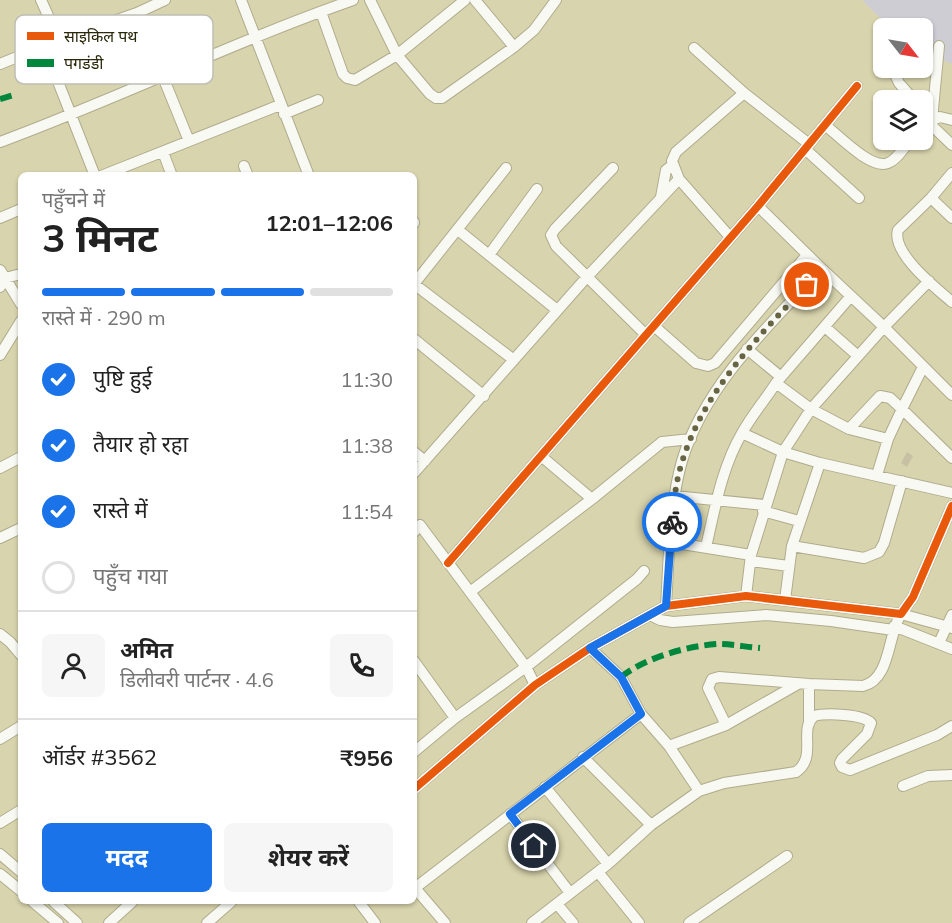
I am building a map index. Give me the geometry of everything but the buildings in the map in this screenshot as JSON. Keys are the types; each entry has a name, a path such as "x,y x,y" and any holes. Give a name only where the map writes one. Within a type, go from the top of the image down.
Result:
{"street":[{"path":"40,0 47,15"},
{"path":"131,15 165,0"},
{"path":"241,0 307,172"},
{"path":"213,55 351,0"},
{"path":"370,0 397,55 436,98 442,98 514,47 534,30 556,0"},
{"path":"321,12 343,74 354,80 397,55 465,0"},
{"path":"475,0 514,47"},
{"path":"933,90 939,46"},
{"path":"694,48 807,147 859,198"},
{"path":"0,64 15,58"},
{"path":"60,84 94,172"},
{"path":"0,141 73,115 146,84"},
{"path":"166,84 189,141"},
{"path":"448,563 758,206 857,87"},
{"path":"730,237 678,179 672,161 676,152 744,93"},
{"path":"110,172 189,141 282,109 318,100"},
{"path":"933,119 940,117 952,120"},
{"path":"933,124 952,145"},
{"path":"825,125 869,161 879,164 888,163 902,150"},
{"path":"163,152 170,172"},
{"path":"661,198 666,170 673,165"},
{"path":"419,268 458,230 506,168"},
{"path":"613,168 551,235 555,246 645,334"},
{"path":"952,173 931,198 898,230 896,237 897,244 909,261 952,302"},
{"path":"417,470 557,310 678,179"},
{"path":"489,255 537,189"},
{"path":"931,198 952,218"},
{"path":"758,206 952,395"},
{"path":"0,218 18,210"},
{"path":"458,230 557,310"},
{"path":"654,326 696,363 708,366 715,363 808,256"},
{"path":"666,606 674,496 683,459 691,439 714,395 747,349 820,268"},
{"path":"18,275 2,278 18,300"},
{"path":"746,596 751,558 764,508 783,452 811,409 928,281"},
{"path":"417,286 514,360"},
{"path":"706,547 717,499 742,433 779,380 851,296"},
{"path":"0,354 18,326"},
{"path":"825,327 858,356"},
{"path":"417,341 484,396"},
{"path":"747,349 811,409 849,429 888,440"},
{"path":"877,475 888,440 923,367"},
{"path":"849,429 880,396 890,398 952,458"},
{"path":"742,433 783,452 820,463 952,492"},
{"path":"470,592 592,499 662,442 691,439"},
{"path":"417,454 425,461"},
{"path":"541,456 592,499"},
{"path":"1,464 18,458"},
{"path":"785,600 792,546 820,463"},
{"path":"792,546 864,558 879,552 884,543 903,481"},
{"path":"674,496 717,499 764,508 799,521"},
{"path":"726,725 708,688 708,683 712,679 719,677 804,684 863,686 871,684 883,670 893,628 913,597 952,506"},
{"path":"417,528 420,525 526,668 535,685"},
{"path":"0,538 18,529"},
{"path":"670,542 706,547 789,566"},
{"path":"417,750 455,718 526,668 644,571"},
{"path":"650,615 666,622 746,596 785,600 800,611 831,614 893,628 952,649"},
{"path":"417,786 535,685 590,648 666,606 766,615 800,611 831,614 901,614 950,627"},
{"path":"939,643 950,627 952,615"},
{"path":"0,634 18,651"},
{"path":"590,648 621,677 641,714 669,746 699,791"},
{"path":"417,669 455,718"},
{"path":"532,923 608,864 651,825 699,791 724,783 796,772 801,768 806,760 808,721 804,684"},
{"path":"669,746 726,725 804,684"},
{"path":"417,886 641,714"},
{"path":"808,721 819,715 860,717 870,721 867,734 840,763 842,767 850,770 937,735 952,726"},
{"path":"0,739 18,728"},
{"path":"583,757 651,825"},
{"path":"903,786 928,776 952,775"},
{"path":"545,787 608,864"},
{"path":"0,823 18,812"},
{"path":"510,814 570,893"},
{"path":"0,854 18,866"},
{"path":"689,923 787,856"},
{"path":"598,872 639,923"},
{"path":"0,874 18,889"},
{"path":"417,890 445,923"},
{"path":"35,904 58,923"},
{"path":"56,904 77,923"},
{"path":"109,923 130,904"},
{"path":"207,923 229,904"},
{"path":"361,904 375,923"},
{"path":"557,904 573,923"}],"shaded area":[{"path":"862,0 952,0 952,64 933,56 933,18 880,18"}],"marked path":[{"path":"0,99 14,95"},
{"path":"621,677 642,664 666,654 693,647 728,644 760,648"}],"cycle path":[{"path":"448,563 758,206 857,86"},
{"path":"417,786 535,685 590,648 666,606 746,596 901,614 913,597 952,506"}],"way so far":[{"path":"672,522 674,496 683,459 714,395 747,349 807,285"}],"route":[{"path":"534,846 510,814 641,714 621,677 590,648 666,606 672,522"}]}
